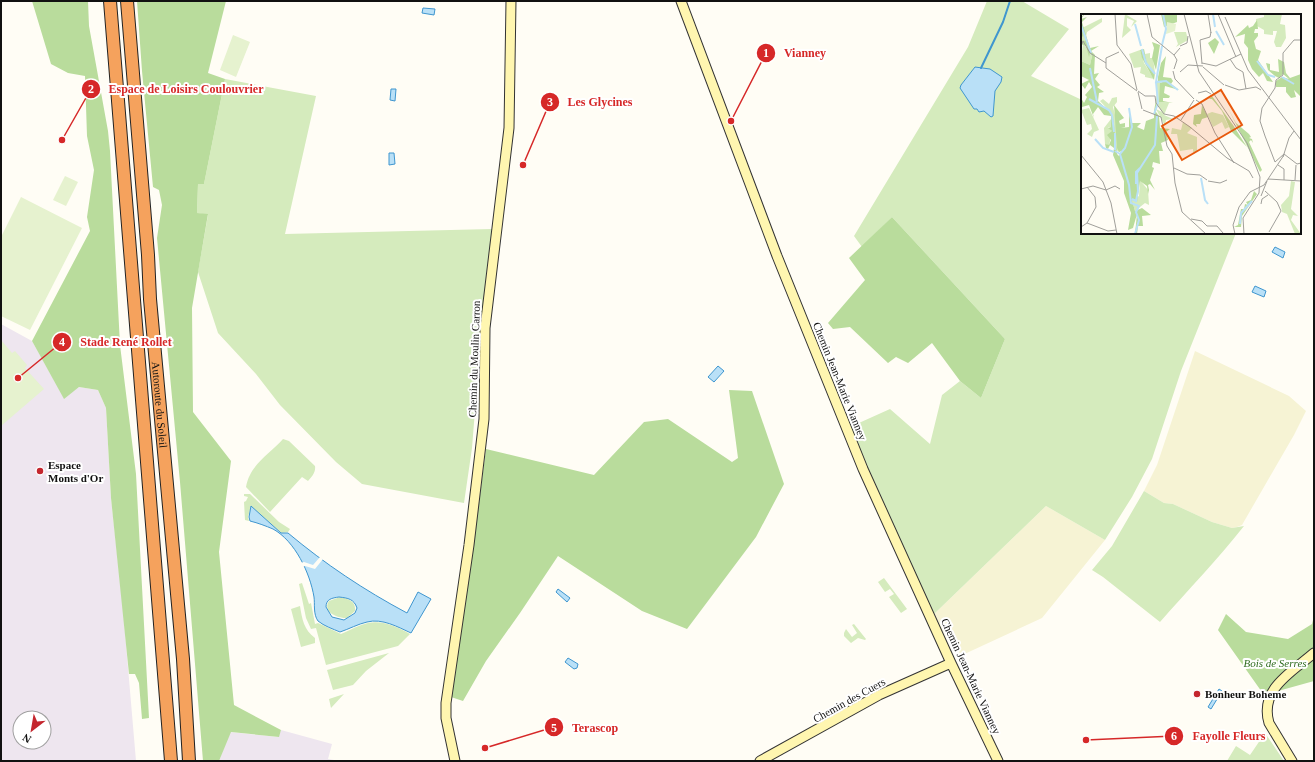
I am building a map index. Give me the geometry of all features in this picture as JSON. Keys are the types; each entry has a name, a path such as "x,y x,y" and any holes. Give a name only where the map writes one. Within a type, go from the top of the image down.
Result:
{"highway":[{"name":"Autoroute du Soleil","path":"110,1 171,761"},
{"name":"Autoroute du Soleil","path":"127,1 147,237 151,307 183,659 189,761"},
{"path":"183,659 189,692 196,761"},
{"path":"163,761 164,686"}],"street":[{"name":"Chemin du Moulin Carron","path":"456,761 446,718 446,703 484,419 485,328 509,128 510,1"},
{"name":"Chemin Jean-Marie Vianney","path":"681,1 777,256 863,469 951,663 998,761"},
{"path":"1292,761 1276,737 1269,723 1267,716 1267,705 1273,689 1314,653"},
{"name":"Chemin des Cuers","path":"760,761 879,695 951,663"}],"shaded area":[{"path":"1,324 32,341 64,398 79,387 98,390 106,408 111,498 123,609 136,761 1,761"},
{"path":"1195,351 1289,396 1306,411 1294,435 1242,525 1237,527 1232,528 1212,522 1173,504 1164,503 1144,491 1157,465"},
{"path":"1046,506 1105,540 1042,618 958,657 933,615"},
{"path":"281,730 332,744 328,759 340,761 219,761 230,732 278,737"}],"green space":[{"path":"32,1 88,1 89,26 108,131 110,151 120,345 136,474 149,718 142,719 139,683 135,674 129,674 111,498 106,408 98,390 79,387 64,399 32,341 90,231 87,217 94,170 87,136 85,76 68,73 51,64"},
{"path":"137,1 226,1 208,73 225,79 204,184 198,184 197,213 208,214 192,308 193,412 231,461 219,552 234,705 281,730 279,737 231,732 219,761 203,761 180,482 157,238 162,205 159,190 153,187"},
{"path":"987,1 1022,1 1069,29 1031,76 1081,100 1081,234 1236,234 1181,371 1152,459 1132,497 1105,540 1046,506 933,615 850,427 890,409 930,444 942,395 960,381 981,398 1005,339 892,217 862,247 854,236 968,47"},
{"path":"233,35 250,42 236,77 220,70"},
{"path":"225,79 316,96 285,234 492,229 480,333 472,448 464,503 362,484 336,462 280,405 256,374 218,333 198,272 208,215 197,213 198,184 204,184"},
{"path":"65,176 78,182 66,206 53,200"},
{"path":"21,197 82,228 30,330 1,316 1,237"},
{"path":"892,217 1005,339 981,398 960,381 932,343 908,363 896,357 888,363 850,327 833,329 828,323 865,280 849,258"},
{"path":"1,340 12,353 15,351 27,365 25,368 44,389 1,426"},
{"path":"729,390 752,391 784,484 756,537 687,629 642,611 558,556 486,661 463,701 451,697 486,449 594,475 644,422 668,419 732,462 738,458"},
{"path":"283,439 289,441 315,466 315,470 308,481 302,477 270,512 246,487 248,479 256,466"},
{"path":"1144,491 1164,503 1173,504 1212,522 1232,528 1244,526 1160,622 1092,570 1112,546"},
{"path":"244,494 250,494 279,522 290,529 288,532 281,533 251,506 248,517 249,521 245,520 244,502 248,497 244,496"},
{"path":"884,578 907,609 901,613 889,597 894,594 890,589 885,592 878,582"},
{"path":"302,583 309,604 311,603 315,624 318,623 341,634 358,626 379,622 385,623 410,634 398,646 326,665 316,628 311,629 306,618 299,584"},
{"path":"340,597 349,600 353,603 355,608 355,611 347,618 335,616 327,608 329,601"},
{"path":"300,606 306,628 315,638 315,643 301,647 291,609"},
{"name":"Bois de Serres","path":"1226,614 1246,632 1288,639 1312,624 1314,616 1314,681 1264,695 1218,630"},
{"path":"854,624 866,639 865,640 858,638 851,643 844,636 846,629 852,637 857,633 852,625"},
{"path":"389,653 366,671 353,685 333,690 327,670"},
{"path":"344,694 331,708 329,699"},
{"path":"1265,733 1284,761 1227,761 1236,746 1250,755"}],"water":[{"path":"423,8 435,9 434,15 422,13"},
{"path":"975,67 990,69 1002,77 1001,82 995,91 993,116 991,117 984,111 979,112 977,109 974,109 960,88"},
{"path":"391,89 396,89 395,101 390,100"},
{"path":"389,153 394,153 395,164 389,165"},
{"path":"1275,247 1285,252 1283,258 1272,252"},
{"path":"1255,286 1266,291 1264,297 1252,292"},
{"path":"718,366 724,371 714,382 708,377"},
{"path":"251,506 281,533 288,533 345,576 407,613 418,592 431,599 411,633 390,624 378,621 364,623 340,632 320,623 316,618 314,597 309,578 295,549 281,534 273,529 250,521 249,517","holes":["339,597 352,601 357,608 355,613 344,620 332,617 326,607 326,604 330,599"]},
{"path":"558,589 570,598 567,602 556,592"},
{"path":"568,658 578,664 577,668 574,669 565,662"},
{"path":"1219,689 1222,691 1211,709 1208,707"}],"pier":[{"path":"320,557 323,559 315,569 305,566 302,567 300,563 304,562 313,565"}],"waterway":[{"path":"981,68 1003,22 1010,1"}],"place":[{"name":"Vianney","path":"731,121"},
{"name":"Espace de Loisirs Coulouvrier","path":"62,140"},
{"name":"Les Glycines","path":"523,165"},
{"name":"Stade René Rollet","path":"18,378"},
{"name":"Espace Monts d'Or","path":"40,471"},
{"name":"Bonheur Boheme","path":"1197,694"},
{"name":"Fayolle Fleurs","path":"1086,740"},
{"name":"Terascop","path":"485,748"}]}
